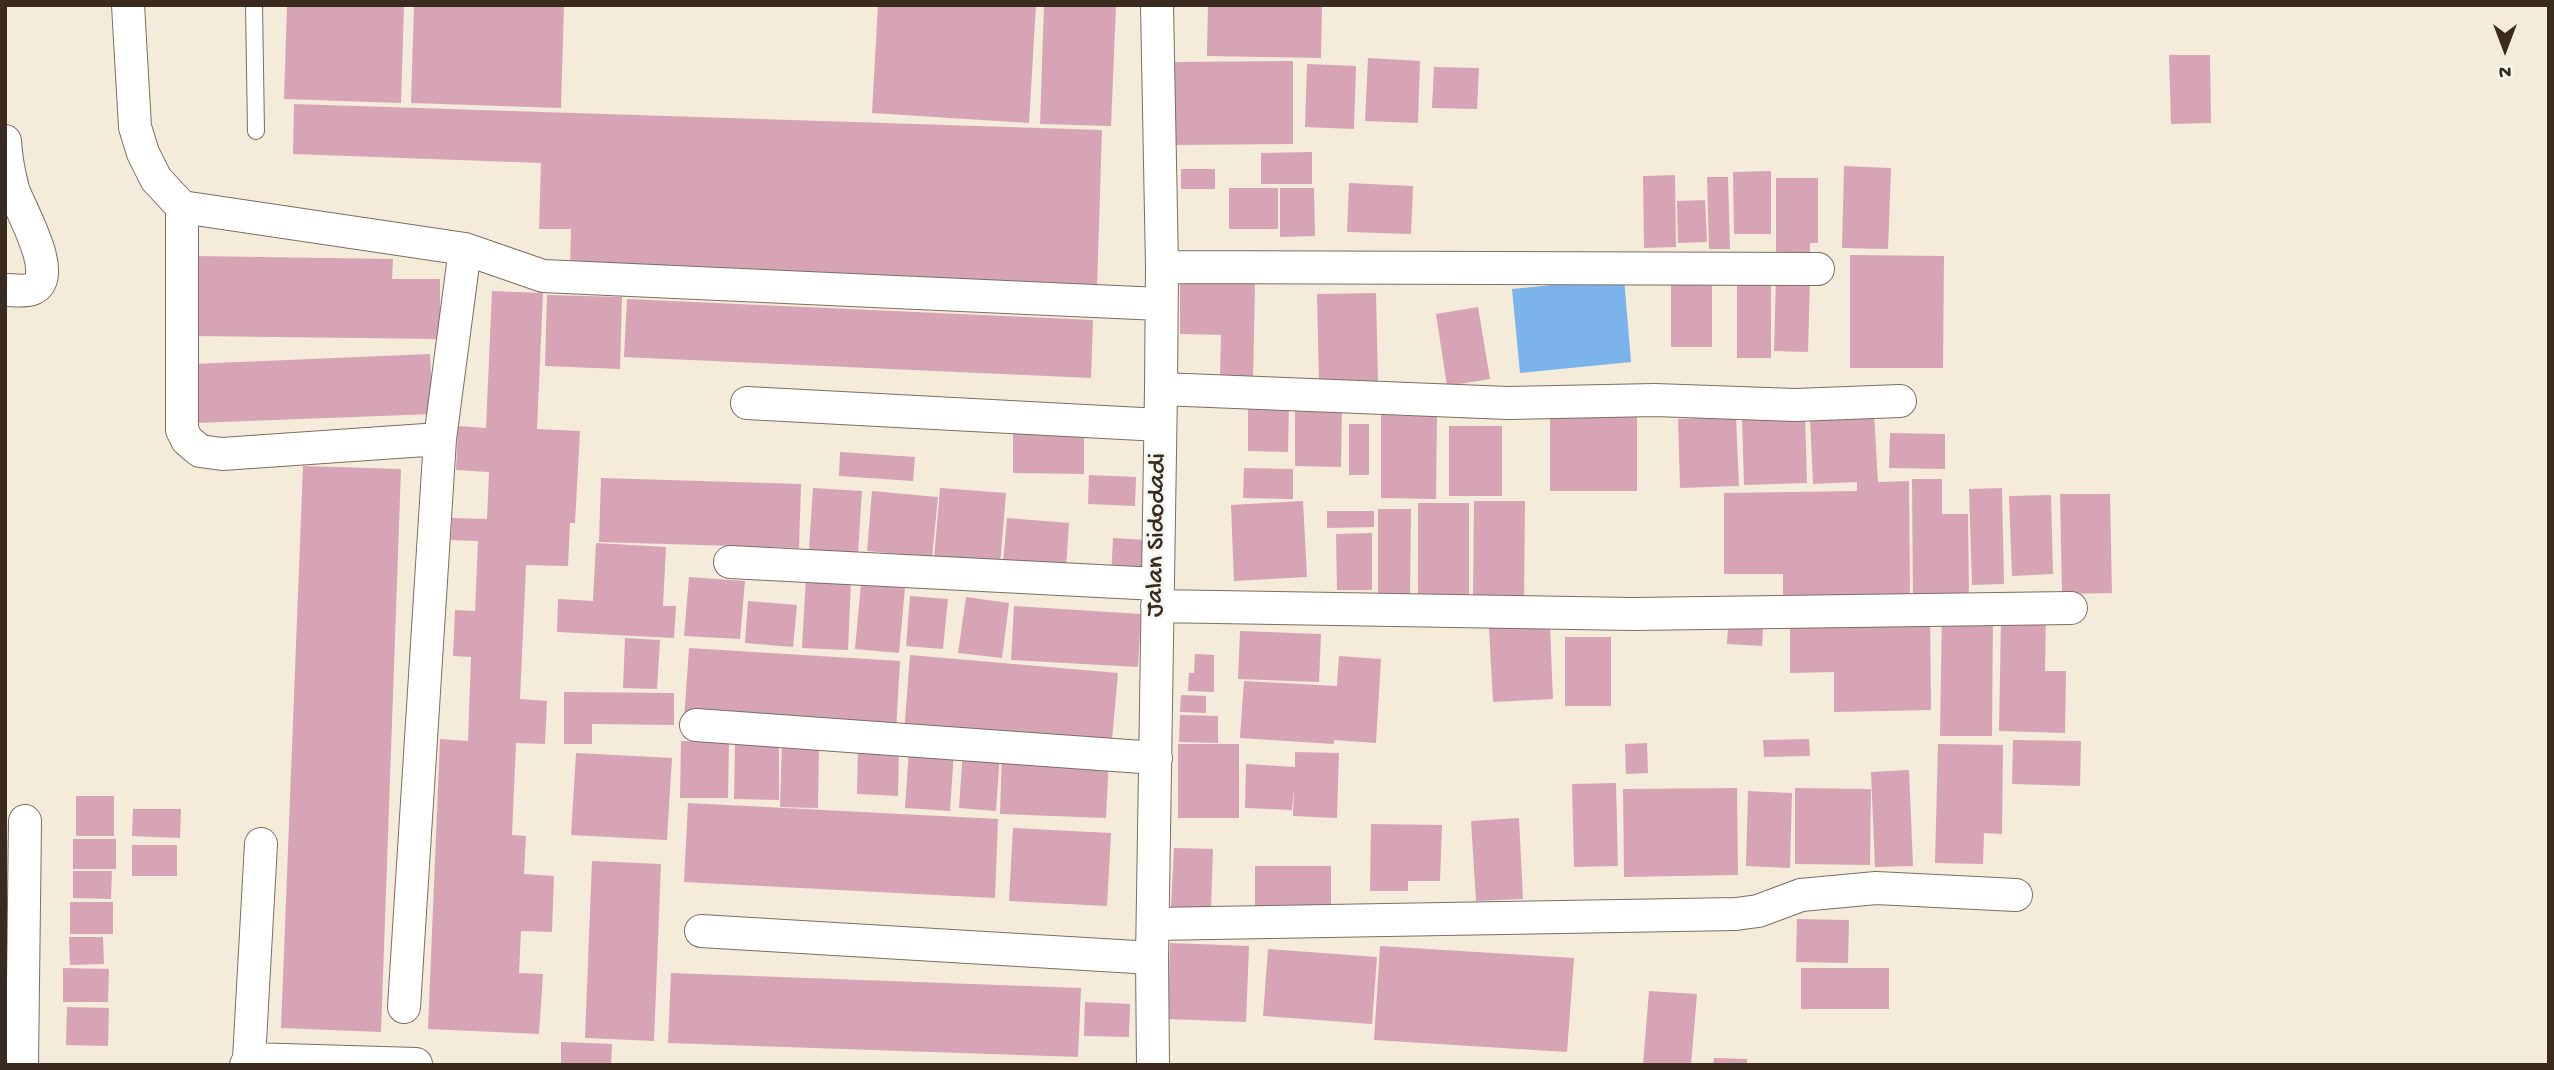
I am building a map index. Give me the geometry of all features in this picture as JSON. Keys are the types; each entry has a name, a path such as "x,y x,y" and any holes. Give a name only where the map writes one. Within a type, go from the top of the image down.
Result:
{"street":[{"path":"128,5 135,127 143,153 156,179 182,207 465,250 543,276 1160,304"},
{"name":"Jalan Sidodadi","path":"1153,1065 1152,958 1162,267 1157,5"},
{"path":"5,141 13,189 37,244 43,273 33,289 5,290"},
{"path":"182,207 181,398 182,430 187,440 200,451 222,454 440,439"},
{"path":"404,1007 440,439 465,250"},
{"path":"1162,267 1818,270"},
{"path":"1161,389 1508,402 1655,400 1795,405 1900,401"},
{"path":"747,402 1160,425"},
{"path":"730,562 1157,595 1633,614 2071,608"},
{"path":"696,725 1156,758"},
{"path":"22,1065 25,821"},
{"path":"261,844 247,1062 416,1064"},
{"path":"1153,924 1735,914 1758,911 1801,895 1876,888 2016,895"},
{"path":"701,931 1152,958"}],"lane":[{"path":"254,5 256,131"}],"water":[{"path":"1624,278 1631,362 1520,373 1512,289"}],"building":[{"path":"287,5 404,5 401,103 284,99"},
{"path":"414,5 564,5 561,108 411,103"},
{"path":"878,5 1036,5 1029,123 872,113"},
{"path":"1044,5 1116,6 1111,126 1040,124"},
{"path":"1208,5 1322,5 1321,58 1207,56"},
{"path":"2169,55 2210,55 2211,123 2171,124"},
{"path":"1368,58 1420,61 1418,123 1365,121"},
{"path":"1293,61 1293,144 1173,145 1172,62"},
{"path":"1307,64 1356,66 1354,129 1305,127"},
{"path":"1434,67 1479,68 1477,109 1432,108"},
{"path":"294,104 1102,130 1097,289 570,272 571,229 539,229 541,163 293,154"},
{"path":"1312,152 1312,184 1261,184 1261,153"},
{"path":"1844,166 1891,168 1888,249 1842,248"},
{"path":"1181,169 1215,169 1215,189 1181,189"},
{"path":"1771,171 1771,234 1734,234 1733,172"},
{"path":"1675,175 1676,247 1644,248 1643,176"},
{"path":"1707,177 1728,177 1730,249 1709,249"},
{"path":"1776,178 1818,178 1818,243 1810,243 1810,256 1776,256"},
{"path":"1349,183 1413,186 1411,234 1347,232"},
{"path":"1229,188 1278,188 1278,229 1229,229"},
{"path":"1280,188 1314,188 1315,236 1280,237"},
{"path":"1705,200 1707,242 1678,243 1677,201"},
{"path":"1850,255 1944,256 1943,368 1850,368"},
{"path":"193,256 393,259 392,279 440,279 440,339 192,336"},
{"path":"1671,276 1712,276 1712,347 1671,347"},
{"path":"1737,277 1771,277 1771,358 1737,358"},
{"path":"1776,277 1810,278 1808,352 1774,351"},
{"path":"1180,283 1255,284 1253,381 1220,379 1221,335 1180,334"},
{"path":"492,291 543,293 537,429 580,431 575,523 570,523 568,566 526,565 520,699 547,701 545,744 516,743 512,835 526,836 524,874 554,876 552,932 521,931 519,973 543,974 539,1034 428,1029 440,739 468,741 471,657 453,656 455,610 475,611 478,541 451,540 452,518 487,519 489,472 456,470 458,426 486,428"},
{"path":"1376,293 1378,382 1319,384 1317,294"},
{"path":"547,295 622,297 620,369 545,366"},
{"path":"627,299 1093,320 1091,378 624,357"},
{"path":"1478,307 1490,379 1447,386 1436,314"},
{"path":"430,354 433,414 195,423 192,364"},
{"path":"1248,399 1289,399 1288,452 1248,451"},
{"path":"1295,401 1342,401 1341,467 1295,466"},
{"path":"1550,406 1637,406 1637,491 1550,491"},
{"path":"1874,414 1878,482 1909,481 1910,599 1783,608 1783,574 1724,574 1724,493 1857,491 1857,482 1813,484 1810,418"},
{"path":"1381,415 1437,416 1436,499 1381,498"},
{"path":"1736,417 1739,486 1680,488 1678,419"},
{"path":"1805,417 1807,483 1744,485 1742,419"},
{"path":"1013,423 1084,423 1084,474 1013,473"},
{"path":"1349,424 1369,424 1369,475 1349,475"},
{"path":"1449,426 1502,426 1502,496 1449,496"},
{"path":"1890,433 1945,434 1945,469 1889,468"},
{"path":"840,452 915,457 913,481 839,476"},
{"path":"303,466 401,469 381,1032 281,1028"},
{"path":"1244,468 1293,469 1293,499 1243,498"},
{"path":"1089,475 1136,477 1135,506 1088,504"},
{"path":"601,478 801,484 799,548 599,542"},
{"path":"1912,479 1942,479 1942,514 1968,514 1969,597 1913,608"},
{"path":"813,488 862,491 858,553 809,550"},
{"path":"940,488 1006,493 1000,565 934,559"},
{"path":"2002,488 2004,584 1972,585 1969,489"},
{"path":"872,491 938,497 932,557 867,551"},
{"path":"2060,494 2110,494 2112,593 2062,594"},
{"path":"2051,495 2053,574 2012,576 2009,496"},
{"path":"1303,501 1307,577 1234,581 1231,505"},
{"path":"1474,501 1525,501 1524,599 1473,598"},
{"path":"1418,503 1469,503 1469,595 1418,595"},
{"path":"1378,509 1411,509 1410,598 1378,597"},
{"path":"1327,511 1374,511 1374,527 1327,528"},
{"path":"1007,518 1069,523 1066,568 1003,563"},
{"path":"1372,533 1372,590 1337,590 1336,534"},
{"path":"1113,538 1148,540 1146,579 1111,578"},
{"path":"596,543 666,547 663,606 676,606 674,638 557,632 558,599 593,601"},
{"path":"689,577 745,581 740,639 684,636"},
{"path":"806,577 851,580 848,650 802,648"},
{"path":"861,584 905,588 899,653 855,649"},
{"path":"910,596 948,599 943,649 906,646"},
{"path":"966,597 1009,603 1002,658 958,653"},
{"path":"748,601 797,605 793,647 745,643"},
{"path":"1014,606 1141,614 1138,667 1011,660"},
{"path":"1942,611 1993,612 1992,736 1940,736"},
{"path":"1930,612 1931,710 1834,712 1834,672 1790,673 1790,614"},
{"path":"2046,612 2045,671 2066,671 2065,733 1999,731 2001,619"},
{"path":"1550,626 1553,699 1493,702 1489,628"},
{"path":"1728,626 1763,628 1762,646 1727,644"},
{"path":"1240,631 1321,634 1319,682 1238,679"},
{"path":"1565,637 1611,637 1611,706 1565,706"},
{"path":"625,638 660,640 657,689 623,688"},
{"path":"689,648 900,661 896,731 684,719"},
{"path":"1195,654 1214,655 1214,692 1188,691 1189,673 1194,673"},
{"path":"910,655 1118,673 1111,751 904,733"},
{"path":"1339,656 1381,659 1376,743 1334,740 1334,744 1240,738 1244,681 1337,686"},
{"path":"564,692 674,693 674,725 592,724 592,744 564,744"},
{"path":"1181,695 1206,696 1206,713 1180,712"},
{"path":"1180,715 1218,716 1218,743 1179,742"},
{"path":"735,739 779,739 779,800 734,799"},
{"path":"1809,739 1810,756 1764,757 1763,740"},
{"path":"2013,740 2081,741 2080,786 2012,784"},
{"path":"681,741 729,742 728,798 680,798"},
{"path":"782,743 819,744 818,808 780,807"},
{"path":"1647,743 1648,773 1626,774 1625,744"},
{"path":"1178,744 1239,744 1239,818 1178,818"},
{"path":"1938,744 2003,745 2002,834 1984,833 1983,864 1935,863"},
{"path":"858,746 899,748 898,796 857,794"},
{"path":"909,748 954,751 950,811 905,808"},
{"path":"963,750 1000,753 996,811 959,808"},
{"path":"1002,752 1109,756 1106,818 1000,814"},
{"path":"1295,752 1339,753 1337,818 1293,816 1294,789 1292,810 1245,808 1246,764 1295,767"},
{"path":"576,753 672,758 667,840 571,835"},
{"path":"1909,770 1913,866 1875,867 1871,772"},
{"path":"1616,783 1618,866 1574,867 1572,784"},
{"path":"1737,788 1738,875 1624,877 1623,789"},
{"path":"1795,788 1871,789 1870,865 1795,864"},
{"path":"1748,791 1792,793 1790,868 1746,866"},
{"path":"76,796 114,796 114,836 76,836"},
{"path":"688,803 998,819 995,898 684,882"},
{"path":"133,809 181,809 180,838 132,836"},
{"path":"1519,818 1523,899 1476,901 1471,821"},
{"path":"1371,824 1442,825 1440,881 1408,881 1408,891 1370,891"},
{"path":"1013,828 1111,833 1107,906 1009,901"},
{"path":"73,839 116,839 116,869 73,869"},
{"path":"132,845 177,845 177,876 132,876"},
{"path":"1174,848 1213,849 1211,909 1171,907"},
{"path":"592,861 661,864 654,1041 585,1038"},
{"path":"1255,866 1331,866 1331,909 1255,909"},
{"path":"73,871 112,871 111,899 73,898"},
{"path":"70,902 113,902 113,934 70,934"},
{"path":"1797,919 1849,920 1848,963 1796,962"},
{"path":"69,937 103,937 104,964 70,965"},
{"path":"1170,943 1249,946 1246,1022 1168,1019"},
{"path":"1380,946 1574,958 1567,1052 1374,1040"},
{"path":"1268,949 1377,957 1372,1024 1263,1016"},
{"path":"63,968 109,969 108,1002 63,1002"},
{"path":"1801,968 1889,968 1889,1009 1801,1009"},
{"path":"671,973 1081,988 1078,1057 668,1043"},
{"path":"1649,991 1697,994 1691,1065 1643,1065"},
{"path":"1085,1002 1130,1004 1129,1037 1084,1036"},
{"path":"67,1007 109,1008 108,1046 66,1045"},
{"path":"561,1042 612,1044 611,1065 561,1065"},
{"path":"1714,1058 1747,1059 1747,1065 1713,1065"}]}
